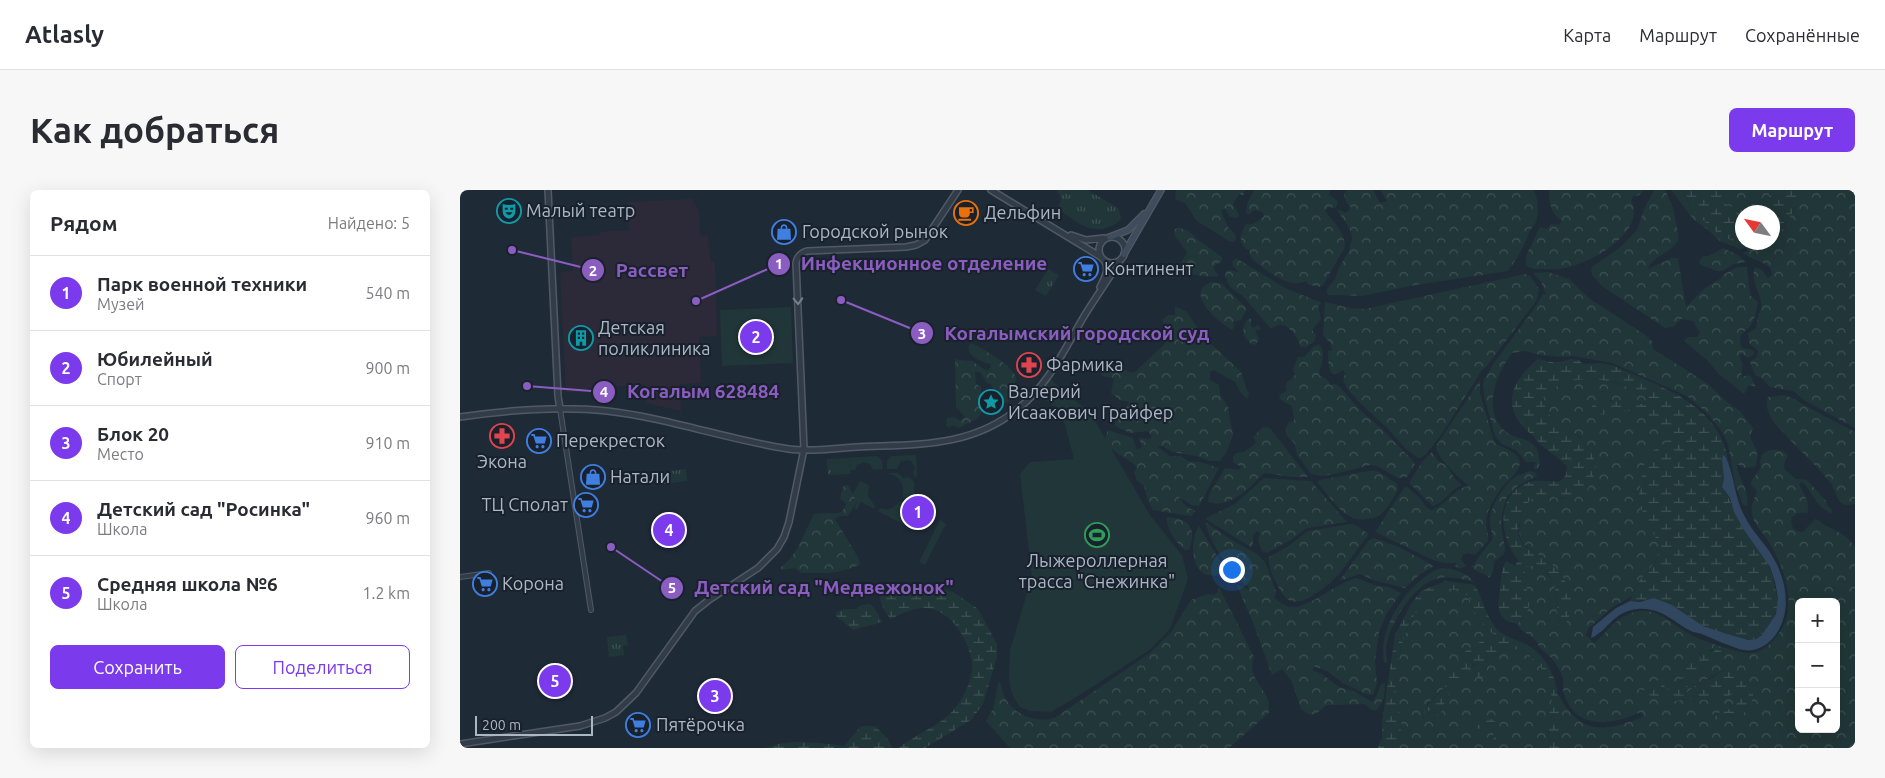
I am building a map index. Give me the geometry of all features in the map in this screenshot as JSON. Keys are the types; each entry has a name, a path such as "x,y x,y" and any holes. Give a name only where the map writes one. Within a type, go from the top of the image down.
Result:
{"main road":[{"path":"1123,256 1161,190"},
{"path":"1108,237 1124,232 1132,226 1154,201"}],"street":[{"path":"548,190 558,396 590,610"},
{"path":"460,744 586,724 604,718 624,705 636,693 696,611 709,600 763,564 777,549 784,537 789,522 804,450 796,263 801,254 813,251 906,247 920,244 929,237 958,190"},
{"path":"991,190 1102,258 1112,263 1123,256"},
{"path":"460,417 497,412 602,410 784,448 804,450 946,442 969,436 988,428 1018,409 1036,392 1049,375 1123,256 1124,248 1122,242 1116,238 1108,237 1086,240 1061,232"},
{"path":"1090,307 1107,274 1107,266 1102,258 1099,247 1108,237"},
{"path":"460,577 489,573"}],"shaded area":[{"path":"692,199 699,211 700,234 703,236 708,235 711,262 715,262 717,336 699,337 701,383 680,384 681,411 646,403 645,385 587,388 586,392 566,392 560,272 573,271 571,237 629,230 628,202"}],"green space":[{"path":"1057,190 1088,190 1118,208 1121,218 1114,225 1102,229 1089,228 1082,225 1059,210 1061,199"},
{"path":"1176,190 1245,190 1243,196 1239,193 1233,204 1239,215 1237,218 1230,217 1225,208 1221,211 1228,227 1235,234 1236,239 1234,242 1229,241 1197,221 1185,203 1175,199"},
{"path":"1254,190 1330,190 1329,194 1338,202 1336,208 1329,207 1325,211 1339,229 1345,244 1323,285 1319,287 1309,285 1306,281 1292,283 1285,281 1251,258 1249,250 1241,242 1242,231 1246,224 1254,224 1264,216 1263,212 1255,210 1246,214 1247,204"},
{"path":"1348,190 1373,190 1380,203 1387,201 1380,190 1533,190 1538,207 1537,216 1523,248 1508,271 1410,286 1362,296 1332,295 1327,294 1327,289 1335,279 1350,249 1352,239 1352,234 1337,209 1346,213 1351,208 1346,202 1344,194"},
{"path":"1549,190 1644,190 1638,196 1633,196 1631,200 1634,212 1631,224 1623,236 1612,246 1599,255 1571,267 1537,269 1526,265 1526,256 1540,227 1547,229 1551,224 1559,225 1562,221 1551,208"},
{"path":"1654,190 1665,190 1673,207 1679,238 1672,248 1654,260 1648,269 1672,258 1678,258 1686,307 1705,288 1724,274 1738,267 1747,267 1750,295 1758,302 1753,321 1750,327 1742,333 1740,342 1742,348 1753,350 1754,354 1748,358 1742,354 1739,355 1743,364 1741,377 1750,375 1756,387 1749,385 1744,394 1719,374 1707,360 1684,341 1688,337 1697,337 1700,333 1693,321 1681,319 1673,327 1665,328 1602,286 1592,275 1591,268 1623,245 1637,230 1644,209"},
{"path":"1671,190 1683,190 1688,202 1721,236 1735,241 1735,247 1720,241 1694,220"},
{"path":"1683,190 1722,190 1727,205 1735,208 1735,241 1721,236 1693,211"},
{"path":"1722,190 1771,190 1766,205 1735,205 1735,208 1727,205"},
{"path":"1771,190 1797,190 1798,204 1780,231 1780,205 1766,205"},
{"path":"1797,190 1855,190 1855,428 1807,402 1793,391 1770,387 1763,379 1755,375 1750,362 1757,357 1758,351 1749,343 1748,333 1756,327 1762,306 1754,281 1755,267 1762,270 1768,278 1772,275 1771,269 1765,264 1743,253 1747,251 1780,250 1780,233 1798,204"},
{"path":"1179,228 1189,231 1222,257 1222,261 1213,267 1218,276 1199,276 1180,269 1187,252 1174,235 1175,229"},
{"path":"1723,248 1738,255 1746,262 1734,264 1722,271 1701,265 1699,262 1703,256 1708,256"},
{"path":"1236,258 1287,289 1320,302 1321,304 1318,306 1321,319 1312,330 1316,335 1314,342 1306,347 1301,347 1295,336 1286,326 1278,325 1271,329 1243,296 1230,287 1225,276 1226,271 1239,272 1232,262"},
{"path":"1048,269 1059,275 1046,296 1035,290"},
{"path":"1548,272 1569,279 1590,299 1644,334 1652,341 1653,349 1708,384 1727,402 1740,411 1753,428 1750,437 1756,448 1757,455 1755,467 1744,468 1737,464 1737,469 1747,495 1747,506 1743,505 1735,484 1728,444 1722,432 1708,414 1687,396 1612,363 1572,356 1540,355 1525,351 1512,353 1506,361 1497,381 1493,402 1494,413 1505,431 1535,446 1539,459 1538,469 1533,469 1536,462 1526,462 1516,450 1502,444 1495,436 1485,400 1484,379 1543,294 1546,294 1541,282 1533,273"},
{"path":"1525,274 1530,276 1539,289 1537,300 1486,367 1480,372 1443,432 1421,458 1418,458 1406,449 1360,403 1346,387 1343,379 1345,374 1343,370 1338,374 1334,374 1329,369 1328,351 1332,350 1331,344 1323,335 1325,302 1350,308 1365,309"},
{"path":"1211,282 1222,284 1247,309 1241,320 1233,322 1234,327 1232,330 1212,315 1202,300 1201,293 1203,287"},
{"path":"1175,306 1187,312 1202,335 1241,372 1249,394 1247,399 1240,392 1235,382 1214,370 1210,372 1210,380 1219,385 1220,394 1228,407 1233,435 1227,451 1220,461 1210,461 1196,456 1172,452 1163,446 1157,446 1170,456 1181,456 1188,461 1200,462 1219,468 1199,506 1191,505 1179,498 1186,506 1195,511 1192,516 1153,510 1148,501 1144,486 1137,481 1134,472 1137,467 1115,452 1105,438 1108,430 1133,438 1137,450 1142,447 1139,438 1150,439 1152,436 1148,431 1130,433 1115,426 1115,418 1124,412 1129,402 1120,400 1111,393 1114,378 1102,376 1100,370 1109,367 1104,363 1106,360 1129,372 1133,373 1138,369 1169,340 1173,331 1163,323 1163,319 1168,315 1175,315"},
{"path":"791,307 793,363 722,366 720,310"},
{"path":"1249,318 1253,328 1258,325 1261,329 1255,331 1259,339 1253,345 1246,339 1243,329"},
{"path":"972,343 997,358 1013,372 1016,379 1011,391 1013,395 1008,402 1000,405 991,384 987,383 980,372 975,372 976,384 981,387 982,400 990,409 990,412 986,413 983,410 977,419 959,428 953,425 949,428 946,425 947,418 954,417 960,421 965,417 956,407 955,358 972,361 987,371 991,367 990,364 978,360 970,353 969,345"},
{"path":"1319,344 1323,355 1319,375 1328,380 1330,385 1335,384 1339,386 1361,411 1381,428 1413,461 1415,464 1407,477 1398,478 1377,466 1370,465 1322,476 1311,474 1297,455 1295,444 1287,436 1285,430 1289,422 1294,421 1293,409 1291,405 1279,398 1282,393 1287,391 1285,387 1287,382 1295,374 1293,369 1298,357 1304,357 1314,346"},
{"path":"1538,359 1556,363 1571,359 1578,360 1583,364 1601,363 1612,365 1686,400 1714,426 1724,443 1729,464 1725,456 1722,460 1725,471 1722,487 1742,527 1767,563 1777,595 1778,606 1776,613 1762,635 1754,639 1733,637 1701,625 1671,605 1661,602 1630,601 1637,583 1658,557 1658,543 1638,502 1643,468 1649,453 1667,442 1670,431 1652,419 1632,411 1616,410 1602,415 1591,410 1593,403 1604,401 1637,404 1652,402 1628,387 1598,380 1567,382 1554,388 1543,397 1546,409 1552,418 1587,444 1593,454 1595,466 1590,485 1582,494 1576,497 1539,496 1533,498 1524,509 1520,519 1518,534 1523,544 1551,564 1565,581 1571,603 1568,619 1559,628 1557,597 1551,578 1545,571 1537,567 1526,566 1525,575 1529,596 1528,609 1517,624 1510,622 1502,616 1498,602 1503,568 1506,561 1515,566 1518,560 1507,540 1504,528 1506,506 1510,496 1518,488 1529,482 1537,480 1560,481 1566,475 1567,467 1560,459 1542,446 1523,426 1513,409 1512,396 1516,385 1524,372"},
{"name":"Лыжероллерная трасса \"Снежинка\"","path":"1049,378 1091,414 1150,515 1182,555 1188,579 1170,629 1151,649 1051,712 1029,711 1019,706 1012,694 1009,680 1010,650 1032,577 1020,474 1030,462 1074,459 1061,411 1037,394"},
{"path":"1582,379 1600,380 1619,384 1637,391 1652,402 1637,404 1610,400 1602,415 1616,410 1632,411 1652,419 1670,430 1667,442 1638,501 1658,543 1658,557 1637,583 1632,596 1611,608 1588,629 1586,635 1594,643 1624,616 1639,611 1648,611 1664,617 1685,632 1720,646 1748,653 1764,649 1776,637 1783,626 1789,602 1788,589 1775,553 1767,538 1756,525 1753,517 1752,507 1757,491 1751,485 1760,468 1762,455 1771,450 1782,451 1788,455 1784,464 1785,470 1796,479 1807,480 1832,510 1832,513 1822,508 1802,482 1799,484 1806,498 1808,510 1807,513 1798,513 1792,517 1791,523 1793,528 1803,532 1817,519 1845,536 1855,547 1855,748 1562,748 1560,745 1557,694 1566,708 1576,718 1594,727 1623,724 1643,717 1641,712 1619,720 1596,722 1577,714 1570,706 1564,694 1563,678 1554,661 1517,624 1528,609 1529,603 1525,582 1526,566 1537,567 1545,571 1551,578 1556,597 1559,628 1564,579 1548,561 1523,543 1519,531 1521,516 1527,503 1532,498 1544,495 1565,499 1581,437 1551,417 1544,405 1543,397 1566,382","holes":["1707,650 1723,651 1703,669 1689,678 1685,685 1687,686 1678,694 1683,696 1724,669 1738,673 1747,711 1708,716 1728,710 1736,704 1742,695 1735,693 1725,698 1673,701 1662,696 1651,696 1639,690 1650,692 1655,690 1649,683 1657,681 1669,690 1675,689 1682,679 1690,657 1693,662 1701,659 1699,652"]},
{"path":"1480,380 1480,393 1494,442 1514,453 1520,463 1517,472 1500,490 1489,509 1486,518 1488,541 1475,555 1463,554 1461,559 1466,566 1460,569 1455,566 1457,563 1444,563 1433,560 1375,532 1404,488 1407,487 1431,510 1437,508 1458,490 1469,486 1444,461 1436,446"},
{"path":"1783,395 1793,398 1855,432 1855,504 1845,505 1840,502 1831,483 1773,421 1768,409 1768,397"},
{"path":"1263,427 1270,428 1308,477 1291,477 1266,473 1235,498 1218,504 1208,501 1209,495 1225,468 1240,470 1241,467 1233,462 1233,457 1236,453 1244,452 1256,442 1253,437"},
{"path":"1432,452 1438,461 1446,465 1456,480 1462,485 1433,506 1409,483 1422,462"},
{"path":"916,455 917,478 913,474 915,467 910,460 901,461 897,469 887,469 887,461 891,456"},
{"path":"878,456 882,461 883,469 873,470 870,464 864,462 857,465 855,470 851,470 850,462 827,463 827,459"},
{"path":"850,462 851,474 828,475 827,463"},
{"path":"686,469 687,481 664,484 663,472"},
{"path":"1374,470 1397,484 1398,490 1384,511 1370,519 1359,519 1345,513 1333,502 1317,482 1320,480"},
{"path":"1530,471 1536,473 1537,476 1518,486 1507,497 1501,523 1504,554 1495,561 1489,578 1471,566 1474,565 1492,540 1490,520 1493,506 1511,480"},
{"path":"888,473 898,473 903,478 910,477 914,482 914,503 902,497 903,489 901,482 895,476"},
{"path":"1264,478 1311,481 1347,522 1307,528 1267,553 1262,551 1258,539 1260,533 1257,531 1253,535 1253,545 1251,547 1207,520 1206,518 1235,504"},
{"path":"860,481 869,485 868,496 875,506 874,509 861,502 857,510 854,508 857,502 853,494"},
{"path":"845,485 848,485 857,502 848,516 840,516 835,519 859,559 860,565 842,571 827,573 801,573 795,568 781,570 780,568 790,559 798,547 814,514 838,513 843,510 846,504 840,498"},
{"path":"900,501 913,508 904,525 878,511 880,508 891,508"},
{"path":"1167,517 1181,520 1190,526 1192,536 1189,550 1185,550 1175,540 1168,526"},
{"path":"940,520 946,524 925,565 919,562"},
{"path":"1205,522 1257,554 1265,562 1276,593 1274,598 1286,606 1306,604 1341,584 1357,578 1374,585 1389,587 1401,593 1387,613 1379,632 1375,661 1377,683 1373,695 1368,695 1343,683 1327,671 1313,666 1312,670 1322,674 1339,687 1354,691 1372,702 1381,684 1385,683 1384,698 1377,710 1372,710 1364,704 1327,705 1317,713 1310,715 1301,709 1292,682 1282,669 1272,675 1252,620 1237,586 1249,590 1248,586 1228,567 1211,538"},
{"path":"1354,524 1369,534 1338,576 1303,601 1290,601 1283,595 1269,566 1269,557 1287,547 1308,531"},
{"path":"1199,526 1223,566 1224,570 1221,574 1211,576 1203,573 1198,568 1193,552"},
{"path":"1374,538 1399,547 1434,566 1419,575 1405,588 1373,580 1360,574 1339,581 1369,540"},
{"path":"1440,568 1458,571 1474,582 1446,577 1427,583 1419,589 1404,607 1392,628 1386,648 1387,663 1384,662 1385,634 1390,620 1407,594 1417,583 1428,574"},
{"path":"1446,581 1475,585 1497,629 1505,635 1531,647 1549,667 1557,691 1560,745 1562,748 1552,748 1550,745 1548,721 1552,699 1550,690 1540,665 1529,657 1523,649 1508,650 1490,657 1486,662 1483,677 1481,678 1474,675 1479,663 1473,665 1446,699 1441,713 1437,715 1435,709 1423,713 1429,703 1443,689 1461,656 1477,644 1496,636 1480,621 1468,596 1453,590 1446,591 1427,602 1418,610 1406,630 1394,691 1401,722 1398,744 1397,748 1378,748 1382,737 1382,722 1395,635 1411,604 1421,591"},
{"path":"1219,587 1254,657 1252,663 1253,673 1267,697 1269,707 1269,713 1229,748 1010,748 986,721 993,709 1000,682 1006,699 1016,711 1036,719 1043,720 1056,717 1150,653 1171,632 1191,600 1208,594 1214,595 1218,592"},
{"path":"916,588 943,589 953,592 978,609 997,644 997,657 983,704 971,720 925,748 899,748 950,714 965,693 972,671 970,654 962,635 950,619 942,613 933,609 919,608 891,619 887,614 881,603 879,593"},
{"path":"1454,589 1466,595 1481,623 1496,636 1452,669 1443,689 1427,704 1424,713 1442,707 1457,682 1473,666 1479,663 1477,668 1483,677 1486,662 1490,657 1508,650 1523,649 1540,665 1549,685 1552,704 1548,735 1552,748 1498,748 1498,727 1494,720 1479,728 1493,728 1494,737 1490,748 1397,748 1401,723 1394,694 1401,649 1410,621 1427,600 1439,593"},
{"path":"870,604 882,622 853,630 836,616 836,612 845,609 857,609 861,605"},
{"path":"626,635 628,645 623,646 624,655 609,657 607,637"},
{"path":"1699,646 1712,652 1720,648 1723,651 1703,669 1689,678 1685,685 1688,686 1679,694 1684,695 1704,679 1710,679 1724,669 1745,675 1752,687 1753,696 1751,704 1740,715 1732,719 1723,720 1707,716 1728,710 1736,704 1742,695 1735,693 1725,698 1672,701 1662,696 1651,696 1638,689 1654,690 1648,682 1657,681 1660,677 1665,687 1669,690 1675,689 1682,679 1690,656 1693,662 1701,659"},
{"path":"1478,719 1494,720 1498,727 1498,748 1490,748 1494,737 1492,728 1471,729"},
{"path":"861,726 875,726 886,737 893,748 765,748 794,742 844,746"}],"water":[{"path":"1723,455 1731,471 1741,510 1751,528 1771,554 1782,578 1786,603 1780,627 1773,638 1758,649 1739,649 1693,632 1654,610 1638,609 1623,613 1591,638 1593,627 1616,608 1630,601 1640,602 1654,598 1672,605 1703,626 1748,640 1756,639 1762,635 1776,614 1778,598 1775,582 1770,567 1744,530 1734,512 1730,498 1722,487 1724,478"}],"place":[{"name":"Малый театр","path":"509,211"},
{"name":"Дельфин","path":"966,213"},
{"name":"Городской рынок","path":"784,232"},
{"name":"Рассвет","path":"512,250"},
{"name":"Континент","path":"1086,269"},
{"name":"Когалымский городской суд","path":"841,300"},
{"name":"Инфекционное отделение","path":"696,301"},
{"name":"Юбилейный","path":"756,337"},
{"name":"Детская поликлиника","path":"581,338"},
{"name":"Фармика","path":"1029,365"},
{"name":"Когалым 628484","path":"527,386"},
{"name":"Валерий Исаакович Грайфер","path":"991,402"},
{"name":"Экона","path":"502,436"},
{"name":"Перекресток","path":"539,441"},
{"name":"Натали","path":"593,477"},
{"name":"ТЦ Сполат","path":"586,505"},
{"name":"Парк военной техники","path":"918,512"},
{"name":"Детский сад \"Росинка\"","path":"669,530"},
{"name":"Лыжероллерная трасса \"Снежинка\"","path":"1097,535"},
{"name":"Детский сад \"Медвежонок\"","path":"611,547"},
{"name":"Корона","path":"485,584"},
{"name":"Средняя школа №6","path":"555,681"},
{"name":"Блок 20","path":"715,696"},
{"name":"Пятёрочка","path":"638,725"}]}
